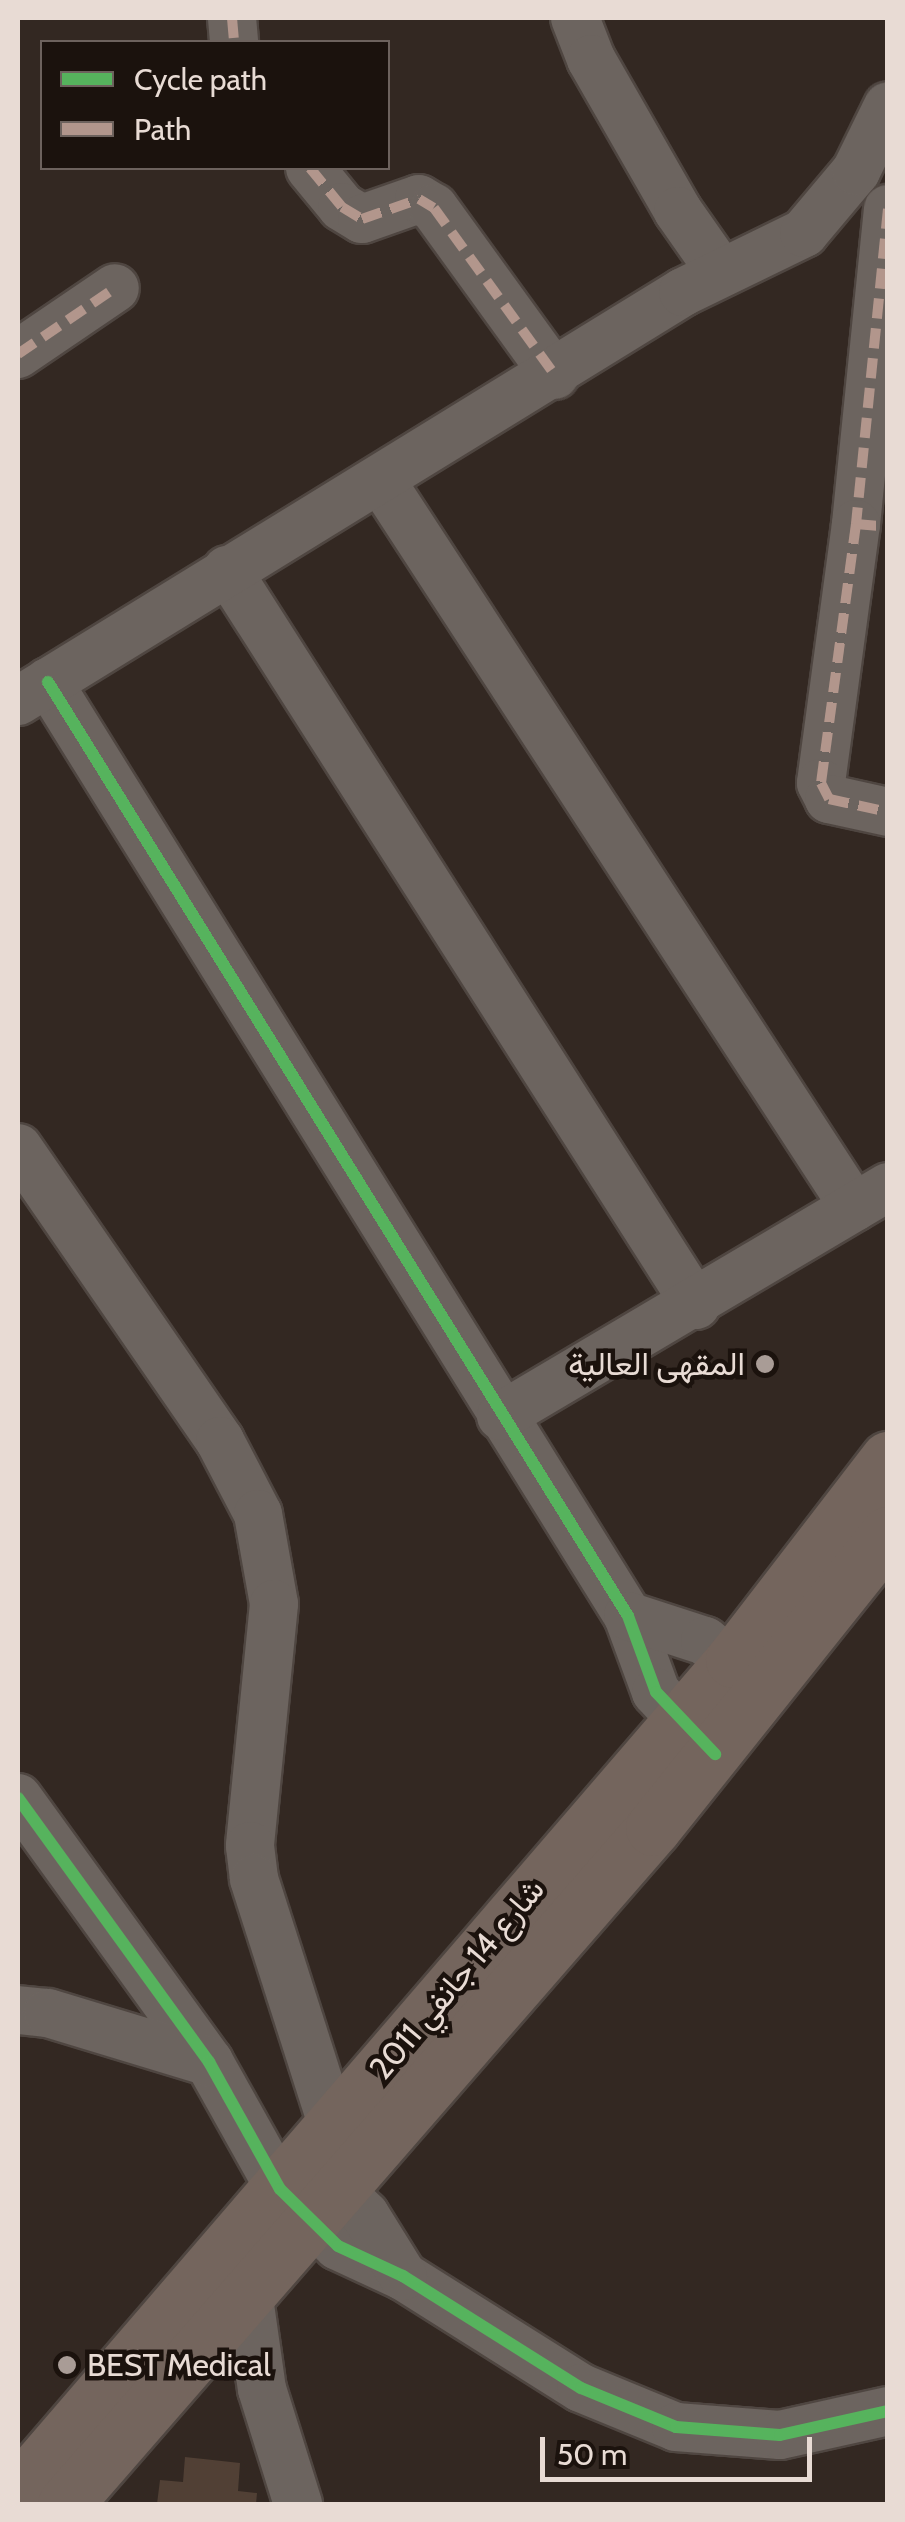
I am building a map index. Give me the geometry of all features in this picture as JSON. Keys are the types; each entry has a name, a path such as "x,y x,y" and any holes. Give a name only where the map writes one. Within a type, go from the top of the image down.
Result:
{"main road":[{"name":"شارع 14 جانفي 2011","path":"750,1676 888,1459"},
{"name":"شارع 14 جانفي 2011","path":"18,2491 242,2233 314,2177 750,1676 888,1534"},
{"name":"شارع 14 جانفي 2011","path":"65,2504 247,2294 314,2177"}],"street":[{"path":"575,18 668,194 720,271"},
{"path":"697,1738 656,1692 628,1616 33,691 720,271 776,250 818,219 856,171 888,106"},
{"path":"312,170 342,207 362,219 419,199 434,208 554,375"},
{"path":"888,209 872,525 821,782 829,799 888,812"},
{"path":"18,354 115,288"},
{"path":"380,479 871,1197 696,1306 501,1416"},
{"path":"228,570 696,1306"},
{"path":"18,1148 220,1441 258,1514 274,1604 251,1832 254,1879 314,2177 338,2246 403,2276 581,2388 676,2427 780,2436 888,2411"},
{"path":"628,1616 705,1641 750,1676"},
{"path":"18,1798 209,2062 248,2124 314,2177"},
{"path":"18,2010 48,2013 209,2062"},
{"path":"242,2233 262,2389 298,2504"}],"building":[{"path":"185,2457 240,2463 238,2491 257,2493 256,2504 157,2504 160,2480 183,2482"}],"marked path":[{"path":"232,18 234,40"},
{"path":"312,170 342,207 362,219 419,199 434,208 555,375"},
{"path":"888,209 856,524 821,783 829,799 888,812"},
{"path":"18,354 115,288"},
{"path":"856,524 888,527"}],"cycle path":[{"path":"48,682 628,1616 656,1692 715,1754"},
{"path":"18,1798 209,2062 280,2189 338,2246 403,2276 581,2388 676,2427 780,2435 888,2411"}],"place":[{"name":"المقهى العالية","path":"765,1364"},
{"name":"BEST Medical","path":"67,2365"}]}
